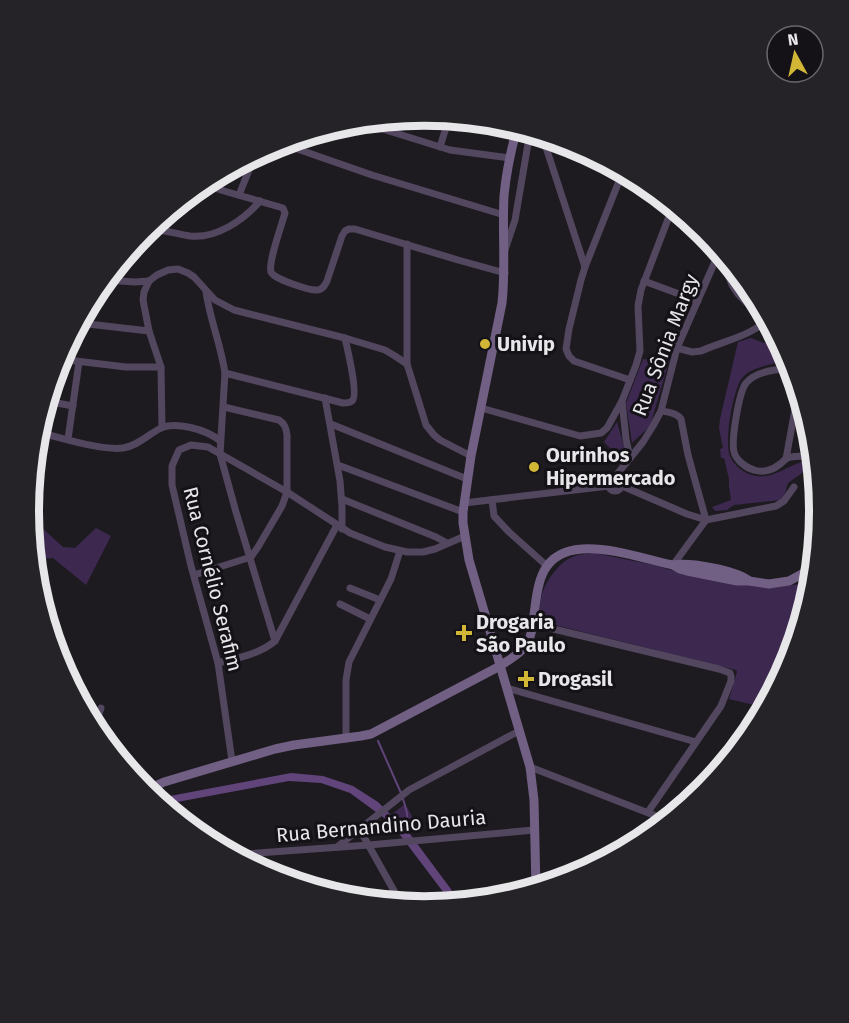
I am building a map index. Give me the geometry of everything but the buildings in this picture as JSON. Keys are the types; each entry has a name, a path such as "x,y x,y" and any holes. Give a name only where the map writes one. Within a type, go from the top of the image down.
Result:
{"main road":[{"path":"515,137 504,194 505,273 502,303 471,456 464,508 465,536 472,571 530,768 534,800 536,881"},
{"path":"154,786 275,749 361,736 386,727 500,666 524,648 529,640 540,579 547,566 570,551 583,549 616,552 673,565 682,563 727,571 749,581 769,584 789,581 805,572"}],"street":[{"path":"440,147 446,127"},
{"path":"381,128 440,147 510,158"},
{"path":"504,252 515,220 529,140"},
{"path":"545,145 585,267"},
{"path":"295,148 504,215"},
{"path":"239,195 250,168"},
{"path":"619,179 585,267 566,349 574,361 584,366 630,380"},
{"path":"215,188 283,207 285,213 271,270 280,280 310,289 317,290 324,287 342,236 349,229 505,273"},
{"path":"162,230 192,236 211,234 242,218 260,201"},
{"path":"481,408 580,436 601,434 607,428 622,401 636,365 640,351 638,306 641,290 670,215"},
{"path":"407,244 407,364 426,425 440,440 471,456"},
{"name":"Rua Sônia Margy","path":"609,486 610,480 630,458 661,411 677,348 716,259"},
{"path":"116,281 149,281 164,272 178,269 194,277 215,300 234,309 385,350 407,364"},
{"path":"728,274 738,294 751,307"},
{"path":"149,281 143,300 149,331 161,367 162,427"},
{"path":"644,281 698,301"},
{"path":"206,292 225,373 220,454 276,641"},
{"path":"88,324 149,331"},
{"path":"677,348 692,352 701,351 761,324"},
{"path":"225,373 343,403 351,402 354,391 345,338"},
{"path":"70,361 161,367"},
{"path":"68,439 79,362"},
{"path":"783,369 760,374 744,385 734,436 735,455 754,470 762,471 771,470 786,459 806,457"},
{"path":"218,663 259,651 276,641 339,527 342,499 325,398"},
{"path":"622,401 630,458"},
{"path":"55,403 73,406"},
{"path":"194,575 250,557 282,506 287,492 286,435 283,423 273,418 224,407"},
{"path":"786,459 795,407"},
{"path":"661,411 674,413 681,419 706,520 673,565"},
{"path":"331,424 467,479"},
{"path":"46,434 101,447 124,448 162,427 176,426 210,434 220,441"},
{"name":"Rua Cornélio Serafim","path":"232,761 218,663 172,485 172,466 179,450 190,445 208,447 287,492 339,527 376,544 400,551 428,552 465,536"},
{"path":"338,465 464,508 492,500 609,486 615,491 620,490 622,486"},
{"path":"614,478 620,479 622,486"},
{"path":"622,486 706,520 777,506 784,501 794,487"},
{"path":"342,499 447,543"},
{"path":"492,500 494,516 547,566"},
{"path":"346,739 347,669 391,579 400,551"},
{"path":"350,588 380,600"},
{"path":"340,604 370,619"},
{"path":"533,624 719,669 732,676 721,706 648,812"},
{"path":"507,688 696,742"},
{"path":"98,716 101,708"},
{"path":"336,848 409,790 519,731"},
{"path":"530,768 659,817"},
{"path":"362,828 397,896"},
{"name":"Rua Bernandino Dauria","path":"248,854 534,830"}],"shaded area":[{"path":"751,338 764,343 770,341 780,363 747,373 739,383 729,430 728,442 732,461 749,474 760,476 768,476 806,461 808,469 788,483 781,500 734,505 727,510 715,511 712,507 731,500 724,458 721,458 720,449 723,448 719,428 738,342"},
{"path":"643,359 669,361 650,426 632,443 626,403"},
{"path":"617,422 625,450 621,459 604,442"},
{"path":"40,526 63,547 75,548 96,528 111,536 86,585 53,558 42,559"},
{"path":"594,553 681,573 772,588 804,582 790,635 781,659 757,706 729,699 736,670 539,621 542,594 547,583 564,562 581,554"},
{"path":"291,773 323,776 353,786 378,802 410,834 456,896 446,896 391,823 350,793 321,783 289,781 172,803 166,797"},
{"path":"405,804 416,830 372,835 370,831"}],"waterway":[{"path":"378,741 401,793"},
{"path":"403,799 407,817 405,829"}],"place":[{"name":"Univip","path":"485,344"},
{"name":"Ourinhos Hipermercado","path":"534,467"},
{"name":"Drogaria São Paulo","path":"464,633"},
{"name":"Drogasil","path":"526,679"}]}
